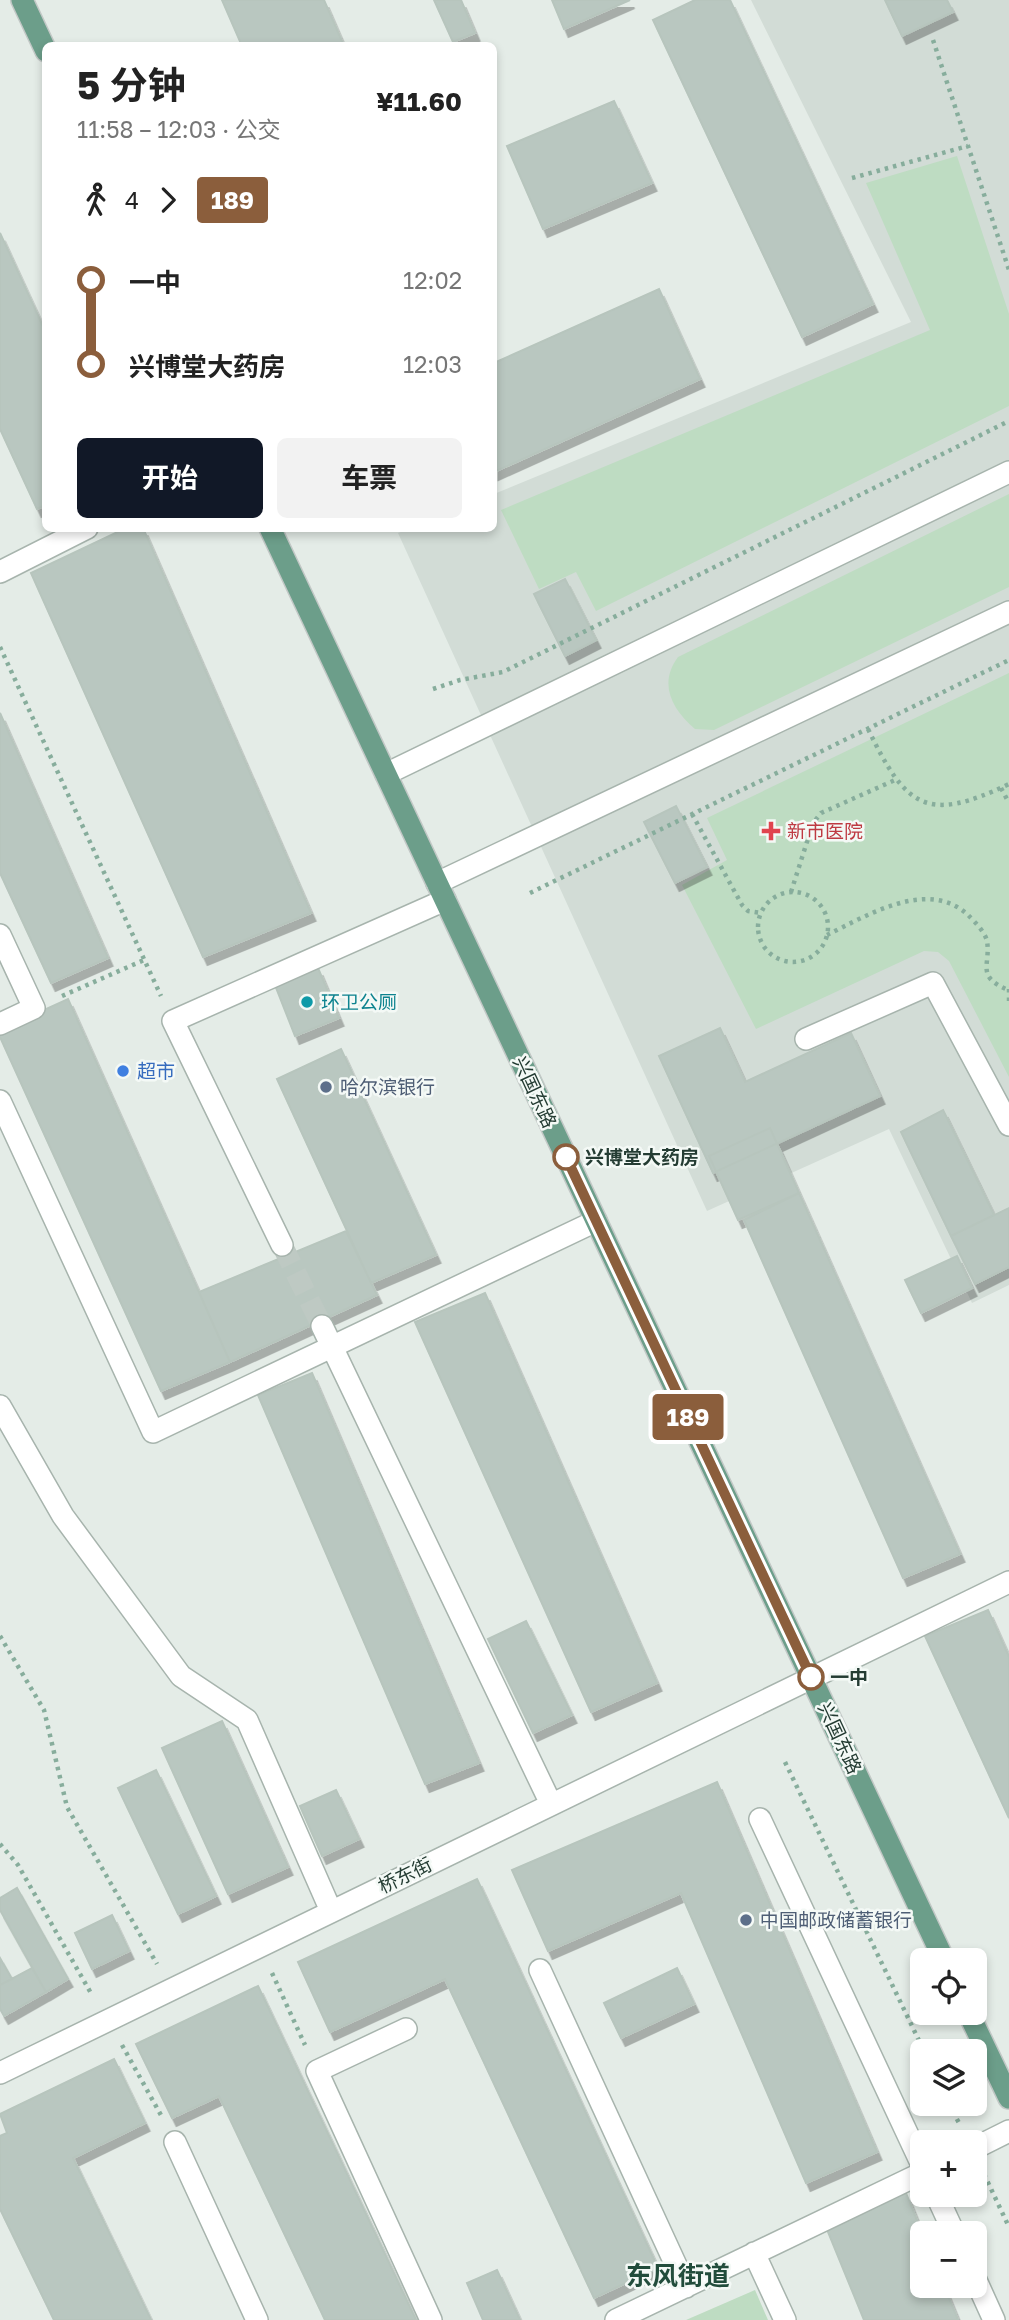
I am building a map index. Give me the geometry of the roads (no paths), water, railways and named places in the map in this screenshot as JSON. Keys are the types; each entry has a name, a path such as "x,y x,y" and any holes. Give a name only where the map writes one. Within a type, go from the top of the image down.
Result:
{"main road":[{"path":"22,0 42,42"},
{"name":"兴国东路","path":"272,532 938,1948"},
{"path":"974,2025 1008,2092"}],"street":[{"path":"386,774 1009,472"},
{"path":"0,572 79,532"},
{"path":"282,1245 173,1021 1009,612"},
{"path":"0,935 34,1008 0,1024"},
{"path":"806,1039 933,983 1009,1125"},
{"path":"0,1101 153,1432 596,1221"},
{"path":"322,1325 551,1804"},
{"path":"0,1406 63,1516 181,1676 247,1720 331,1911"},
{"name":"桥东街","path":"0,2073 1009,1582"},
{"path":"760,1819 910,2139"},
{"path":"540,1970 686,2287"},
{"path":"406,2029 317,2071 431,2320"},
{"path":"987,2150 1009,2131"},
{"path":"175,2142 257,2320"},
{"path":"616,2320 910,2179"},
{"path":"754,2253 785,2320"},
{"path":"984,2298 994,2320"}],"tunnel":[{"path":"282,1245 322,1326"}],"place":[{"name":"新市医院","path":"771,831"},
{"name":"环卫公厕","path":"307,1002"},
{"name":"超市","path":"123,1071"},
{"name":"哈尔滨银行","path":"326,1087"},
{"name":"兴博堂大药房","path":"566,1157"},
{"name":"一中","path":"811,1677"},
{"name":"中国邮政储蓄银行","path":"746,1920"}],"district":[{"name":"东风街道","path":"678,2276"}]}
